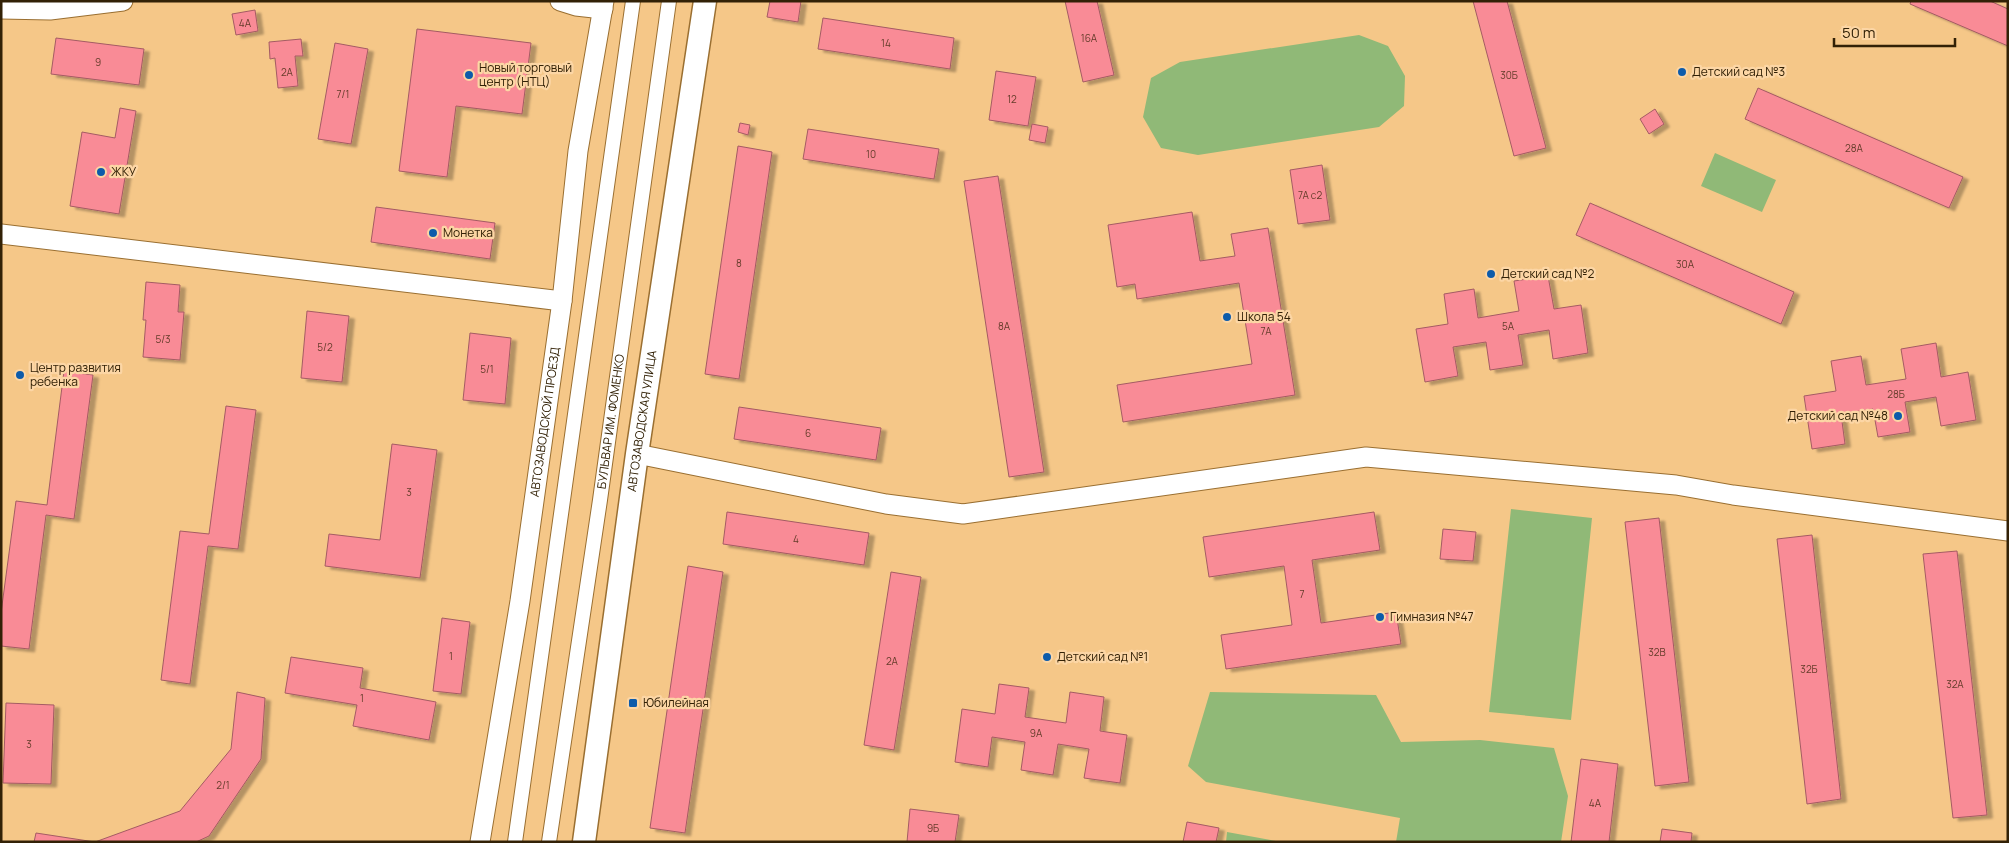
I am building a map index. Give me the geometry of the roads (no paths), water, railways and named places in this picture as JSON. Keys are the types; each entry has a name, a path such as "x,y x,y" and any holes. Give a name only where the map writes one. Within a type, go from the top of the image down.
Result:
{"street":[{"path":"1,9 50,10 123,1"},
{"path":"560,1 576,6 604,5"},
{"path":"515,842 633,1"},
{"name":"БУЛЬВАР ИМ. ФОМЕНКО","path":"549,842 600,500 669,1"},
{"name":"АВТОЗАВОДСКАЯ УЛИЦА","path":"584,842 637,454 705,1"},
{"name":"АВТОЗАВОДСКОЙ ПРОЕЗД","path":"480,842 520,601 562,301 578,151 604,5"},
{"path":"1,234 562,301"},
{"path":"637,454 886,504 963,514 1366,457 1676,485 1734,495 2008,531"}],"place":[{"name":"Детский сад №3","path":"1682,72"},
{"name":"Новый торговый центр (НТЦ)","path":"469,75"},
{"name":"ЖКУ","path":"101,172"},
{"name":"Монетка","path":"433,233"},
{"name":"Детский сад №2","path":"1491,274"},
{"name":"Школа 54","path":"1227,317"},
{"name":"Центр развития ребенка","path":"20,375"},
{"name":"Детский сад №48","path":"1898,416"},
{"name":"Гимназия №47","path":"1380,617"},
{"name":"Детский сад №1","path":"1047,657"},
{"name":"Юбилейная","path":"633,703"}]}
